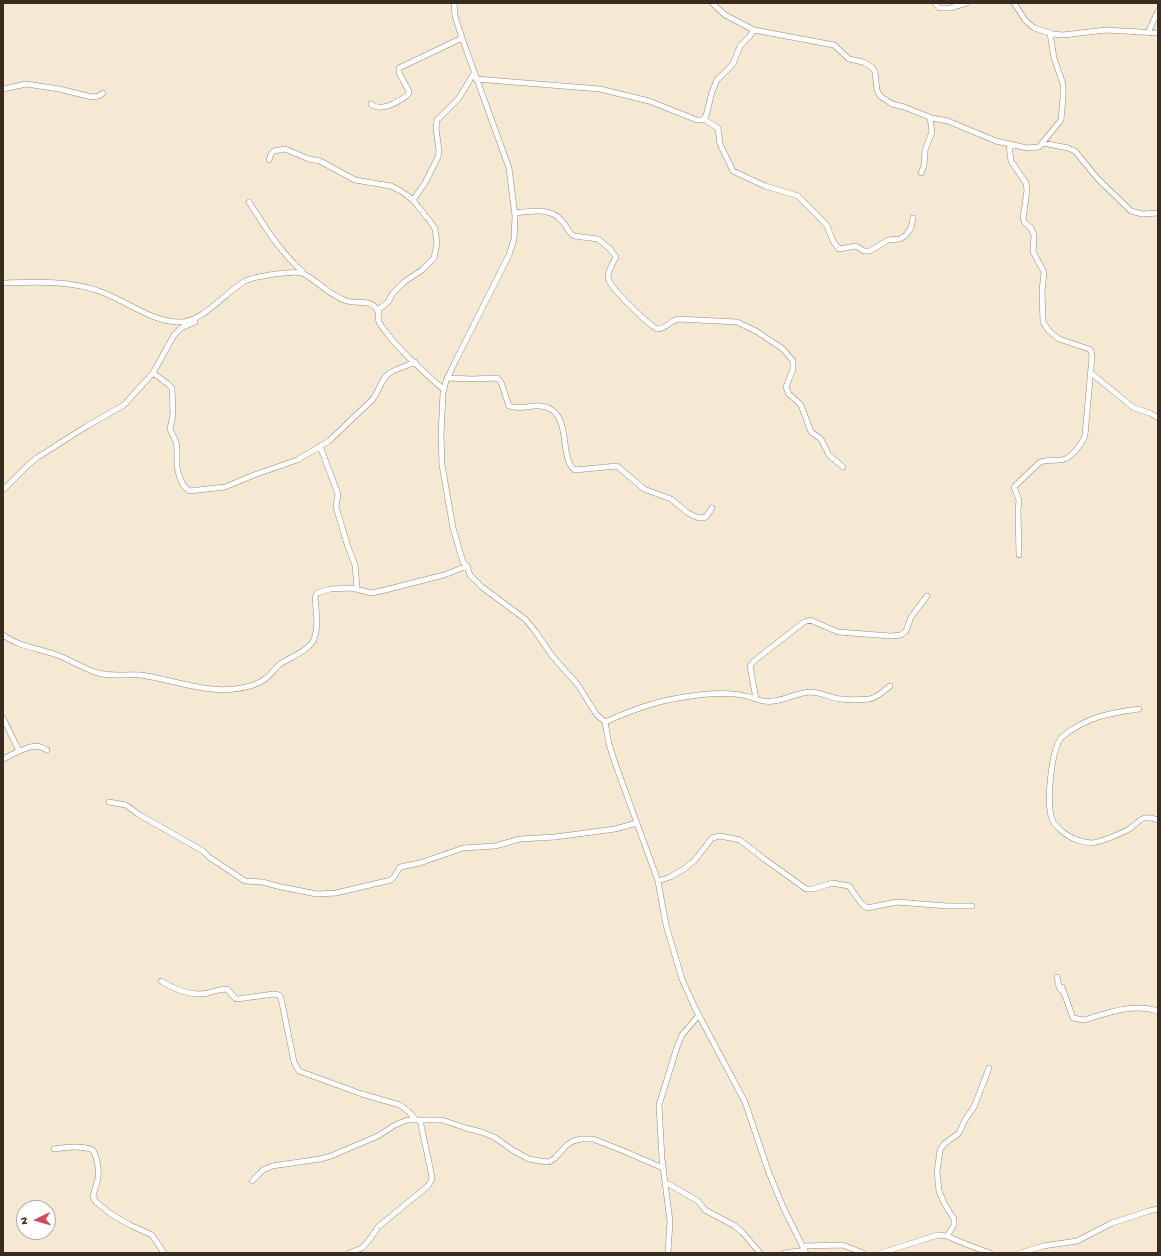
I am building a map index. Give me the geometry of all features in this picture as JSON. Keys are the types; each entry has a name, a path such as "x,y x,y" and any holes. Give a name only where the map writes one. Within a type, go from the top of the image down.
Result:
{"street":[{"path":"454,3 455,16 462,38 509,168 515,213 514,239 509,255 447,378 444,390 441,435 442,465 453,528 463,562 467,566 470,575 482,587 515,611 535,631 553,657 578,685 596,714 605,722 609,744 615,763 658,881 666,926 682,979 699,1015 745,1102 772,1180 799,1242 804,1250"},
{"path":"712,3 725,15 754,30 832,43 849,59 863,62 872,66 875,72 877,90 880,96 892,104 930,117 948,121 986,138 1009,145 1027,148 1036,148 1043,143 1061,120 1063,84 1054,58 1050,33"},
{"path":"935,3 939,8 943,9 967,3"},
{"path":"1014,3 1025,20 1034,28 1050,33 1063,35 1106,30 1158,33"},
{"path":"1148,33 1158,11"},
{"path":"703,119 706,116 714,85 722,73 733,64 742,42 749,37 754,30"},
{"path":"371,104 378,108 384,107 408,95 409,92 399,73 399,68 462,38"},
{"path":"475,76 600,89 649,101 697,120 703,119 718,128 720,144 733,171 765,186 798,196 821,219 839,249 856,246 864,251 870,251 888,240 900,239 906,235 911,228 913,218"},
{"path":"413,200 425,183 438,157 439,151 436,128 438,120 460,98 475,76"},
{"path":"3,88 32,85 59,89 92,97 100,96 103,93"},
{"path":"921,173 924,166 925,150 932,132 930,117"},
{"path":"1043,143 1076,151 1098,179 1131,211 1142,214 1158,213"},
{"path":"1009,145 1011,161 1026,183 1027,190 1022,218 1025,223 1032,228 1034,235 1033,252 1044,272 1042,291 1043,322 1049,331 1059,339 1091,351 1091,373 1085,435 1082,444 1065,459 1043,461 1039,463 1014,486 1019,500 1018,520 1020,555"},
{"path":"269,160 271,154 285,149 308,159 320,161 355,180 391,186 413,200 435,229 437,243 435,255 434,258 422,270 404,282 393,293 388,302 378,310 379,322 384,330 444,390"},
{"path":"249,202 272,239 290,260 303,272 335,296 350,302 370,304 375,307 379,313"},
{"path":"515,213 536,211 555,214 574,236 598,239 610,249 616,258 609,272 608,278 613,287 642,317 657,329 664,328 671,322 678,319 732,321 756,331 783,349 793,361 793,369 786,387 789,394 801,405 811,432 821,439 829,455 843,467"},
{"path":"3,490 38,457 124,405 153,373 168,344 177,332 196,321 229,292 250,279 275,274 303,272"},
{"path":"3,283 54,282 77,284 100,291 158,318 169,321 182,322 192,320 203,314"},
{"path":"153,373 168,384 172,391 173,414 170,429 176,442 177,467 179,475 184,486 189,491 226,487 254,475 297,460 336,435 372,400 389,373 415,362"},
{"path":"1091,373 1134,408 1150,413 1158,418"},
{"path":"447,378 498,378 501,382 509,406 523,407 542,405 553,410 560,419 570,464 575,470 618,466 644,489 671,499 692,515 704,518 712,508"},
{"path":"320,446 338,494 336,507 348,547 355,564 357,588"},
{"path":"4,638 18,644 59,655 98,673 109,675 142,676 216,689 234,689 252,685 265,679 279,665 301,652 314,640 316,630 315,597 317,593 330,589 357,588 361,591 371,593 444,575 467,566"},
{"path":"756,699 750,666 754,661 804,622 810,620 838,632 891,636 901,635 906,631 910,617 927,596"},
{"path":"605,722 644,706 676,697 730,693 762,701 770,701 785,699 811,692 840,699 870,698 875,697 890,686"},
{"path":"1139,709 1107,713 1095,717 1061,737 1056,748 1050,775 1049,810 1052,820 1070,837 1086,842 1097,842 1118,835 1130,828 1139,820 1146,818 1158,820"},
{"path":"3,718 19,751"},
{"path":"3,759 19,751 36,746 41,746 47,750"},
{"path":"109,802 126,805 138,814 203,851 209,857 245,881 262,882 317,894 336,893 391,880 400,867 420,863 463,848 495,846 520,839 554,837 615,829 637,823"},
{"path":"658,881 670,877 684,869 694,861 712,838 720,836 740,840 806,889 813,889 832,883 849,886 861,903 867,908 897,902 947,906 972,906"},
{"path":"1057,977 1059,987 1061,990 1062,987 1070,1012 1073,1018 1078,1020 1084,1020 1133,1007 1149,1008 1158,1011"},
{"path":"161,981 192,994 227,989 237,999 279,994 282,998 294,1062 299,1071 400,1105 418,1120 432,1179 428,1186 378,1227 362,1248 349,1253"},
{"path":"668,1253 670,1243 670,1221 663,1168 659,1105 677,1046 682,1035 699,1015"},
{"path":"947,1236 953,1228 954,1219 944,1203 939,1191 937,1172 940,1150 944,1144 959,1133 965,1120 974,1107 989,1068"},
{"path":"252,1182 264,1170 272,1166 320,1159 378,1136 394,1125 407,1120 442,1120 481,1132 494,1137 514,1151 540,1161 549,1162 573,1141 593,1139 663,1168"},
{"path":"54,1149 87,1147 93,1150 98,1166 98,1177 93,1197 96,1202 111,1214 152,1235 164,1253"},
{"path":"665,1182 698,1201 705,1210 735,1226 760,1253"},
{"path":"1020,1253 1043,1246 1077,1241 1112,1223 1158,1209"},
{"path":"881,1253 934,1235 947,1236 990,1253"},
{"path":"784,1253 843,1245 863,1253"}]}
